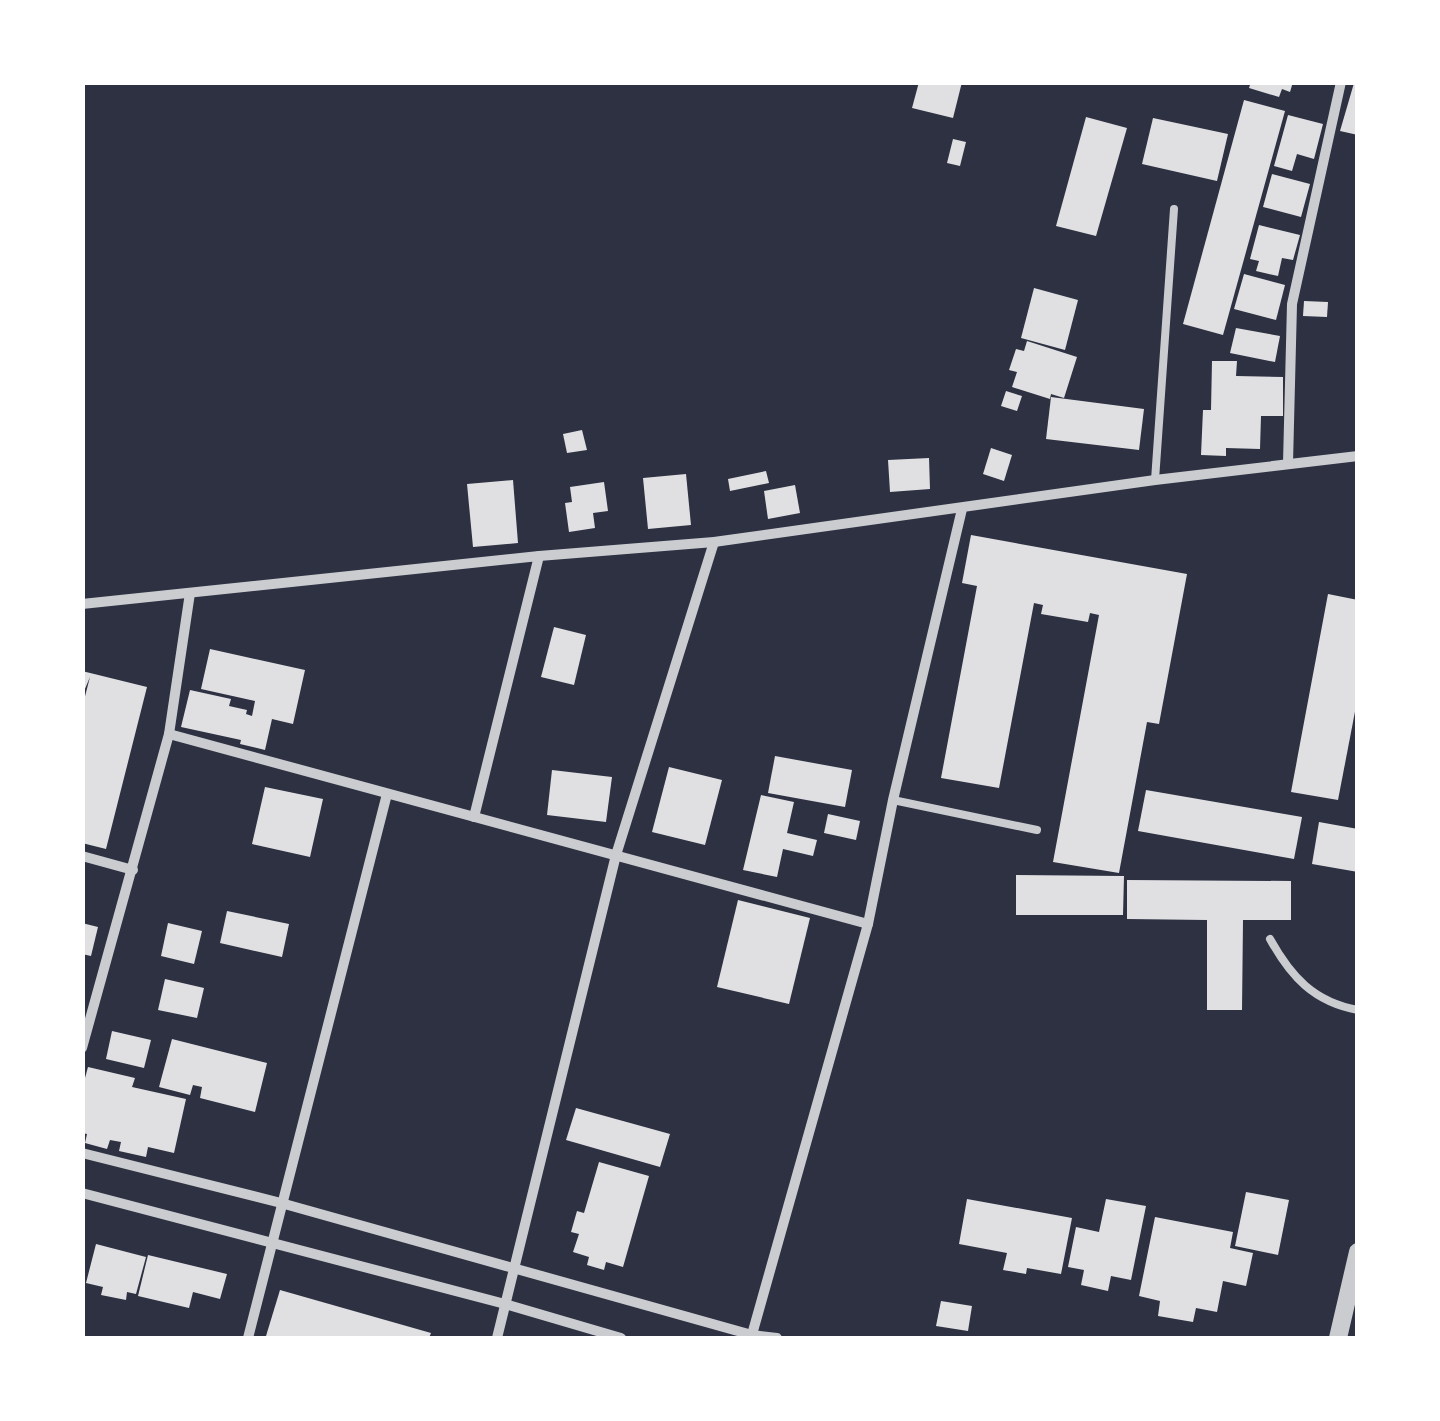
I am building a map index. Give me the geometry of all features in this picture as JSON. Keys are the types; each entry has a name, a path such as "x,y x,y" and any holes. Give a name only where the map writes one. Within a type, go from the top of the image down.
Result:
{"street":[{"path":"1288,464 1292,304 1342,82"},
{"path":"82,604 538,556 714,542 1155,480 1358,456"},
{"path":"752,1336 868,924 892,800 962,509"},
{"path":"497,1338 616,855 714,542"},
{"path":"474,817 538,556"},
{"path":"82,1048 168,734 190,593"},
{"path":"168,734 868,924"},
{"path":"248,1338 387,794"},
{"path":"82,856 133,870"},
{"path":"82,1152 281,1202 752,1336 777,1338"},
{"path":"82,1193 621,1338"},
{"path":"1338,1338 1358,1252"}],"lane":[{"path":"1155,480 1174,210"},
{"path":"892,800 1037,830"},
{"path":"1270,939 1298,982 1328,1001 1358,1010"}],"building":[{"path":"919,82 962,82 953,118 912,108"},
{"path":"1251,82 1293,82 1290,92 1282,89 1279,97 1249,88"},
{"path":"1354,83 1358,84 1358,135 1340,131"},
{"path":"1244,100 1285,111 1223,335 1183,324"},
{"path":"1288,115 1323,124 1314,159 1297,154 1292,171 1274,166"},
{"path":"1086,117 1127,128 1096,236 1056,226"},
{"path":"1153,118 1228,134 1217,181 1142,164"},
{"path":"953,139 966,142 960,166 947,163"},
{"path":"1272,174 1310,184 1301,217 1263,207"},
{"path":"1259,225 1300,235 1293,260 1282,258 1278,276 1256,271 1259,261 1250,259"},
{"path":"1244,274 1285,285 1276,320 1234,309"},
{"path":"1034,288 1078,300 1065,350 1021,338"},
{"path":"1304,301 1328,302 1327,317 1303,316"},
{"path":"1236,328 1280,336 1275,362 1230,353"},
{"path":"1027,341 1077,357 1064,398 1051,394 1050,399 1012,387 1017,372 1009,370 1016,349 1024,351"},
{"path":"1212,361 1237,361 1236,376 1283,377 1283,416 1261,416 1260,449 1226,448 1226,456 1201,455 1203,410 1211,410"},
{"path":"1006,391 1022,396 1017,411 1001,406"},
{"path":"1051,397 1144,409 1139,450 1046,439"},
{"path":"582,430 587,450 567,453 563,434"},
{"path":"991,448 1012,455 1004,481 983,474"},
{"path":"929,458 930,489 890,492 888,460"},
{"path":"766,471 769,483 730,491 728,479"},
{"path":"686,474 691,525 648,529 643,478"},
{"path":"513,480 518,543 473,547 467,484"},
{"path":"604,482 608,511 593,513 595,528 569,532 565,503 572,502 570,487"},
{"path":"795,485 800,513 768,519 764,491"},
{"path":"971,535 1187,574 1159,724 1147,722 1119,873 1053,862 1099,615 1090,613 1088,622 1041,614 1043,605 1034,603 999,788 941,778 977,586 962,583"},
{"path":"1328,594 1358,600 1358,696 1338,800 1291,792"},
{"path":"554,627 586,635 574,685 541,677"},
{"path":"210,649 305,670 293,724 272,719 265,750 240,744 241,740 181,727 190,690 231,699 229,706 247,710 246,714 252,716 255,701 201,689"},
{"path":"82,671 147,687 106,849 82,843 82,708 90,677 82,696"},
{"path":"775,756 852,770 845,807 768,793"},
{"path":"669,767 722,780 705,845 652,832"},
{"path":"552,770 612,777 606,822 547,815"},
{"path":"265,787 323,799 310,857 252,844"},
{"path":"1146,790 1302,817 1294,859 1138,831"},
{"path":"761,795 794,802 787,833 817,840 813,856 783,849 777,877 743,870"},
{"path":"828,814 860,821 856,840 824,833"},
{"path":"1319,822 1358,829 1358,872 1312,864"},
{"path":"1016,875 1124,876 1123,915 1016,915"},
{"path":"1127,880 1291,881 1291,920 1243,920 1242,1010 1207,1010 1207,920 1127,919"},
{"path":"738,900 810,918 789,1004 717,987"},
{"path":"227,911 289,924 282,957 220,943"},
{"path":"82,923 98,927 91,956 82,954"},
{"path":"168,923 202,931 194,964 161,956"},
{"path":"165,979 204,988 197,1018 158,1010"},
{"path":"112,1031 151,1040 144,1068 106,1059"},
{"path":"172,1039 267,1063 255,1112 200,1098 202,1087 193,1085 190,1095 159,1087"},
{"path":"88,1067 135,1078 132,1087 186,1099 174,1153 148,1147 146,1157 119,1151 121,1142 110,1140 107,1149 85,1143 82,1089"},
{"path":"576,1108 670,1134 660,1167 566,1140"},
{"path":"599,1162 649,1176 623,1267 606,1262 604,1270 587,1265 589,1257 573,1252 579,1234 571,1232 577,1211 584,1213"},
{"path":"1246,1192 1289,1200 1278,1255 1235,1246"},
{"path":"967,1199 1072,1218 1061,1274 1027,1268 1026,1274 1003,1270 1007,1253 959,1244"},
{"path":"1106,1199 1146,1206 1131,1280 1111,1276 1108,1291 1081,1285 1084,1270 1068,1267 1076,1227 1099,1232"},
{"path":"1155,1217 1233,1232 1230,1248 1253,1253 1246,1286 1223,1281 1217,1312 1196,1308 1193,1322 1158,1316 1160,1301 1139,1296"},
{"path":"96,1244 146,1257 136,1294 127,1292 126,1300 101,1295 103,1287 86,1283"},
{"path":"148,1255 227,1274 220,1299 193,1292 189,1308 138,1296"},
{"path":"280,1290 431,1333 429,1338 266,1336"},
{"path":"941,1301 972,1306 968,1331 936,1326"}]}
